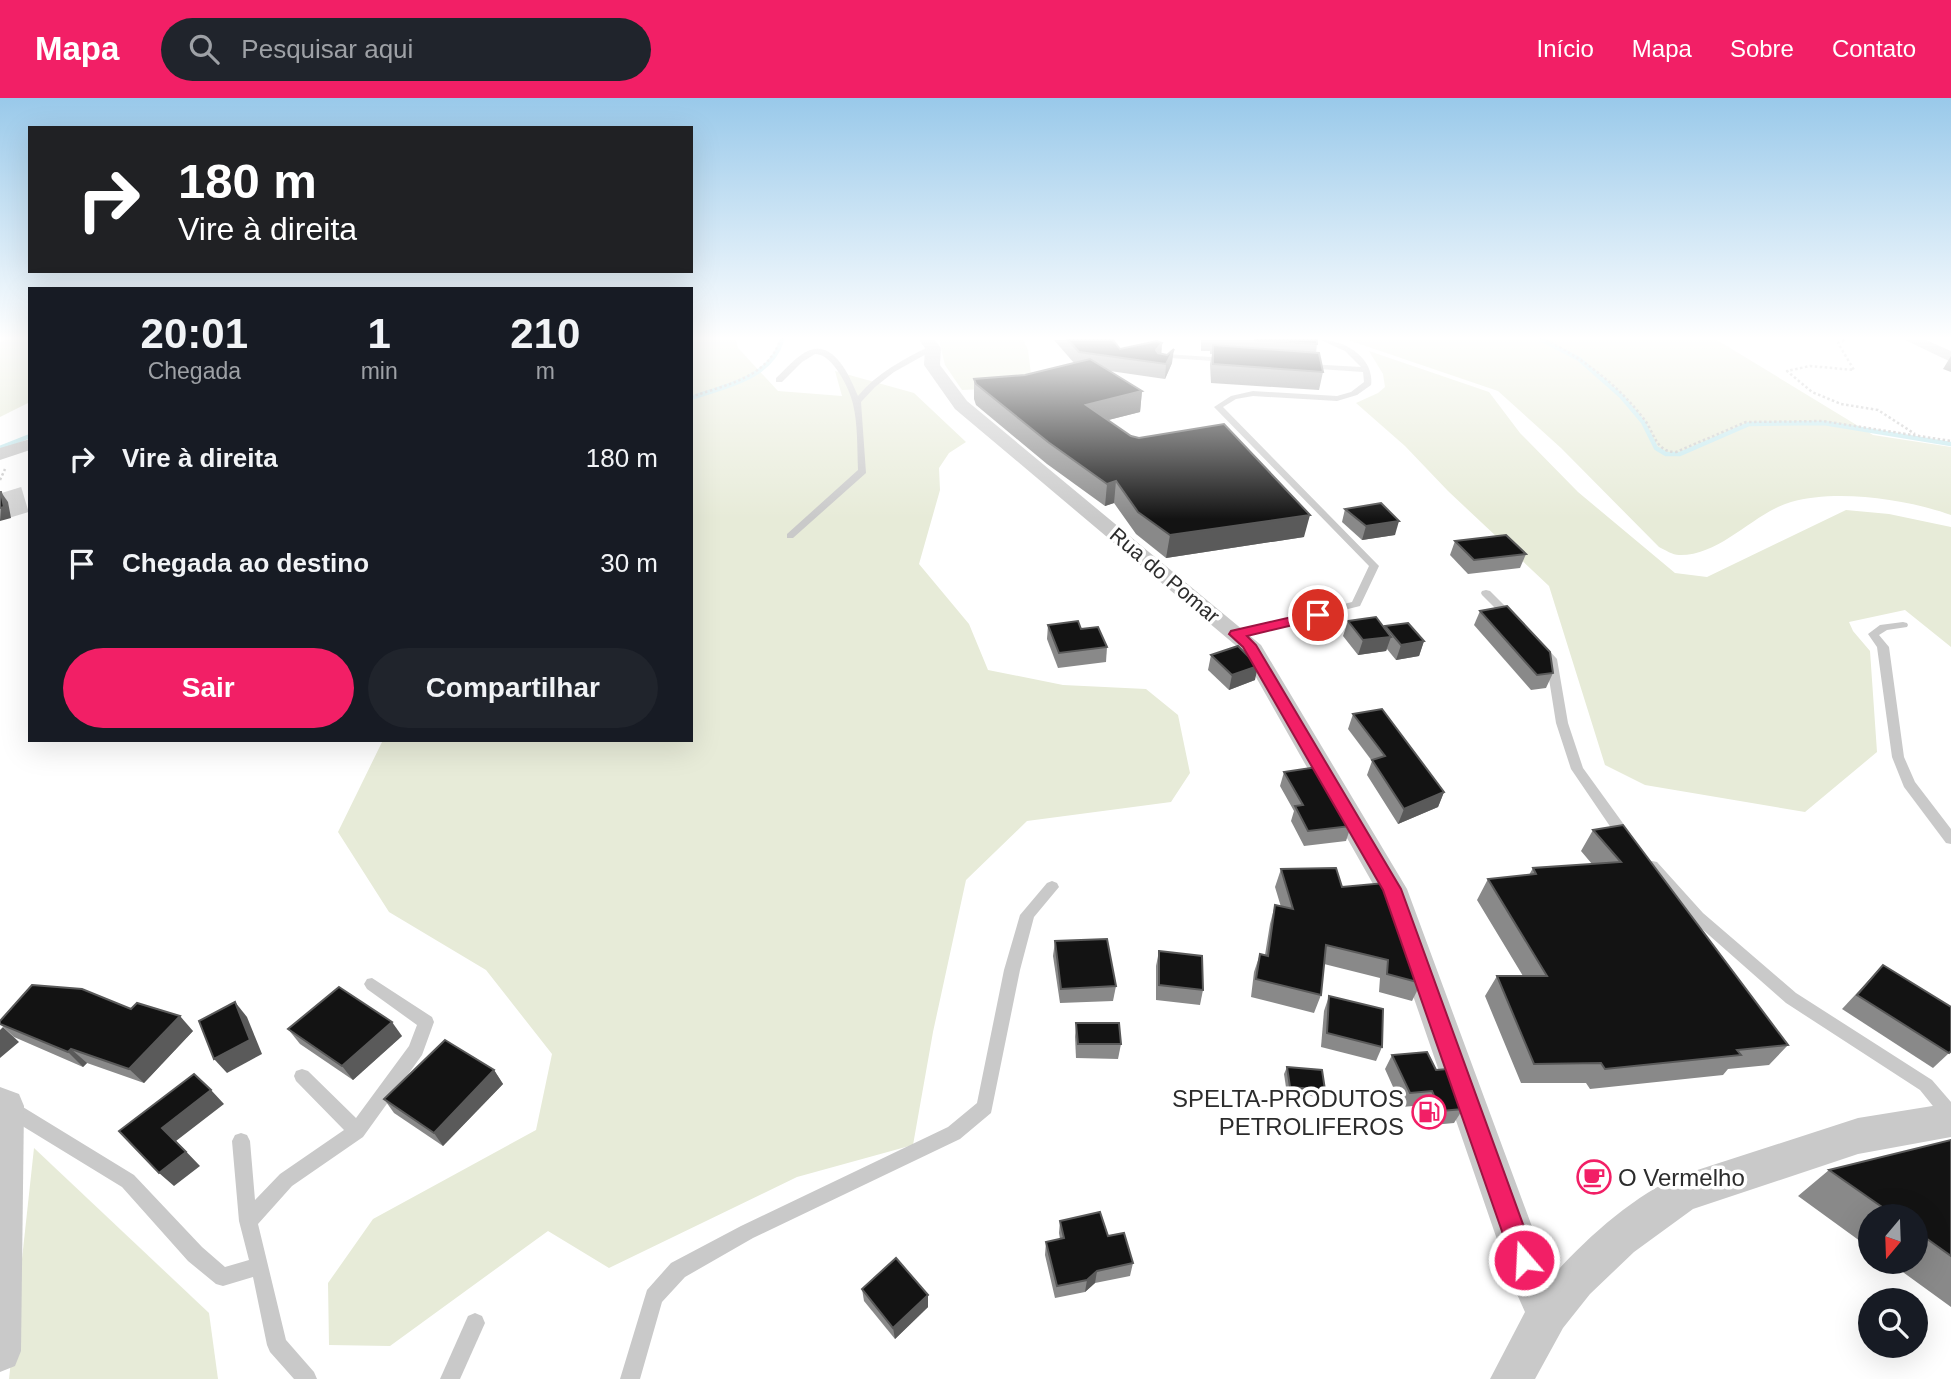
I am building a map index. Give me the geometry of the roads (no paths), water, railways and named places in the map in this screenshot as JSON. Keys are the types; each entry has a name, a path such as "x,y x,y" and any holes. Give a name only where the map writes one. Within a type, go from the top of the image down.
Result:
{"street":[{"name":"Rua do Pomar","path":"957,400 1249,645 1392,889 1532,1283 1548,1313"},
{"path":"0,454 28,445"},
{"path":"0,1351 3,1105"},
{"path":"1512,1379 1548,1313 1576,1280 1620,1238 1682,1195 1858,1136 1951,1117"}],"lane":[{"path":"1226,400 1218,407 1224,417 1374,566 1356,604 1236,634"},
{"path":"790,536 863,471 857,402"},
{"path":"1486,593 1551,659 1562,723 1577,769 1619,829 1698,917 1791,998 1926,1085 1951,1117"},
{"path":"1902,625 1884,628 1873,634 1883,647 1898,757 1909,784 1951,839"},
{"path":"630,1379 654,1297 678,1270 747,1232 954,1133 985,1107 1012,970 1027,915 1052,887"},
{"path":"248,1222 286,1181 357,1131 416,1050 426,1022 372,984"},
{"path":"302,1076 357,1131"},
{"path":"3,1105 128,1181 195,1254 223,1277 260,1266"},
{"path":"241,1142 248,1222 277,1345 307,1379"},
{"path":"450,1379 475,1323"}],"waterway":[{"path":"1624,400 1643,422 1656,448 1666,454 1680,454 1749,424 1824,423 1951,444"},
{"path":"0,448 28,437"}],"tunnel":[{"path":"0,507 28,499"}],"place":[{"name":"SPELTA-PRODUTOS PETROLIFEROS","path":"1429,1112"},
{"name":"O Vermelho","path":"1594,1177"}]}
